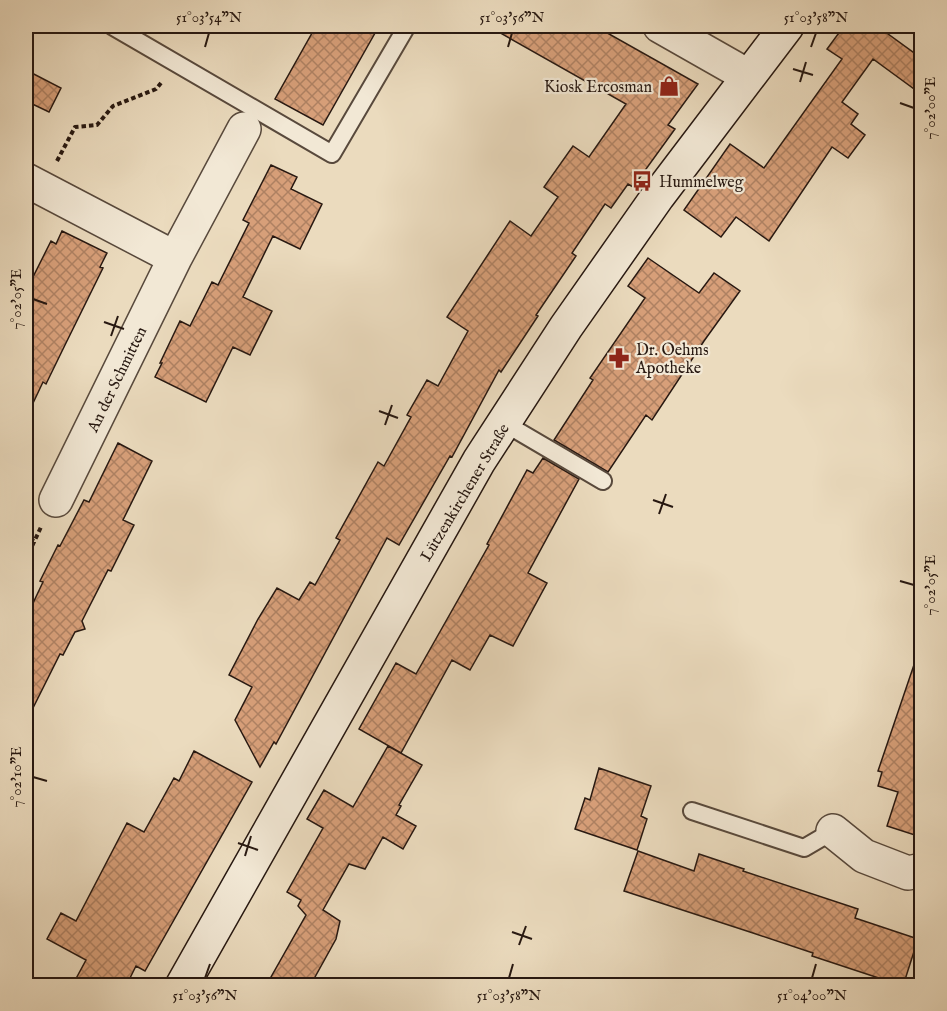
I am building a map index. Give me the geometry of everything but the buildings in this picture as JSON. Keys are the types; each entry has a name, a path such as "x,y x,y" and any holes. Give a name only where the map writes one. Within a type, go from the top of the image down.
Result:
{"main road":[{"path":"660,26 748,76"},
{"name":"Lützenkirchener Straße","path":"182,986 479,461 566,327 658,196 787,26"},
{"name":"An der Schmitten","path":"56,500 176,258 244,129"},
{"path":"34,184 176,258"},
{"path":"833,831 864,856 908,873 921,870"}],"lane":[{"path":"112,26 332,154 407,26"},
{"path":"504,423 603,481"},
{"path":"692,811 804,848 833,831"}],"path":[{"path":"34,184 75,127 97,124 113,106 156,89 177,64"},
{"path":"26,537 34,541"}],"place":[{"name":"Kiosk Ercosman","path":"669,86"},
{"name":"Hummelweg","path":"642,181"},
{"name":"Dr. Oehms Apotheke","path":"619,358"}]}
